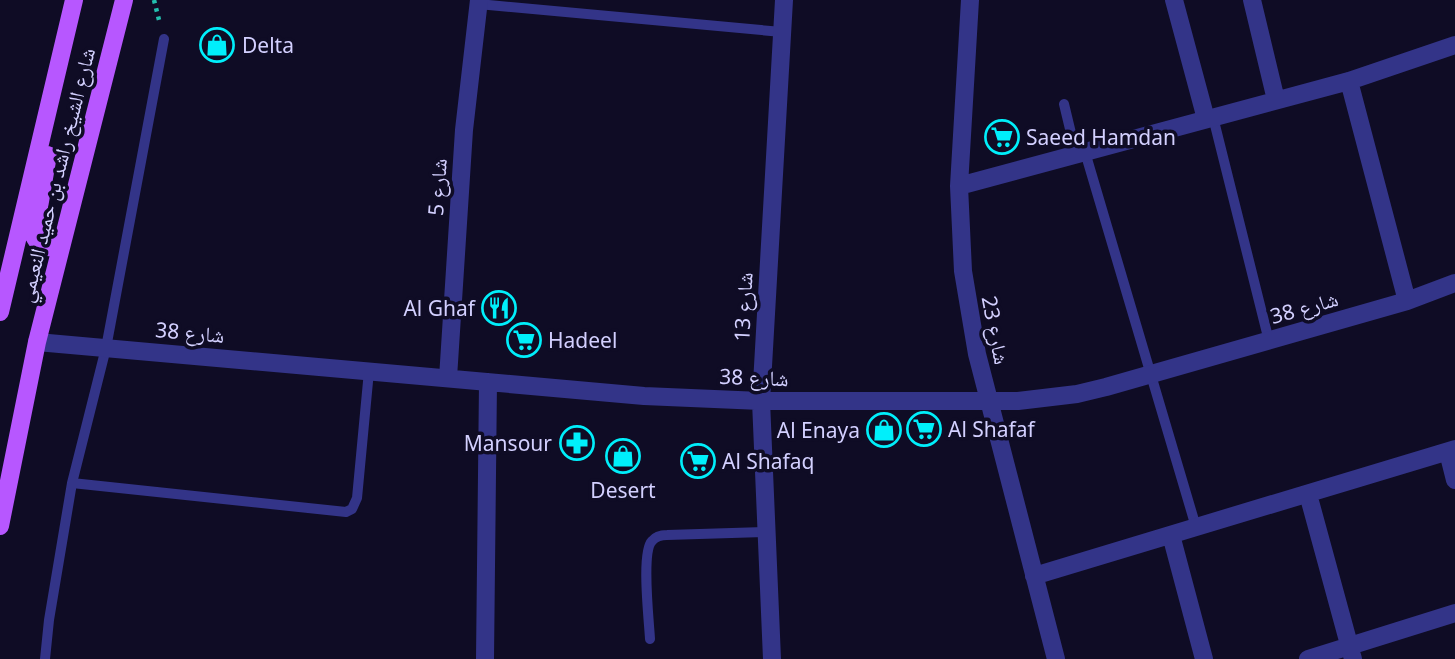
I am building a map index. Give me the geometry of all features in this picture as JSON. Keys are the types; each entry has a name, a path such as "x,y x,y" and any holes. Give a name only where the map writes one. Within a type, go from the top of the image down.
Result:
{"main road":[{"name":"شارع الشيخ راشد بن حميد النعيمي","path":"0,312 74,0"},
{"name":"شارع الشيخ راشد بن حميد النعيمي","path":"0,526 37,342 124,0"},
{"path":"55,75 54,118 34,236 37,243 44,247 58,244 62,238"}],"street":[{"name":"شارع 13","path":"772,659 761,401 784,0"},
{"name":"شارع 23","path":"970,0 959,186 960,229 969,312 988,401 1056,659"},
{"path":"1174,0 1209,118"},
{"path":"1252,0 1276,100"},
{"name":"شارع 5","path":"448,378 458,194 479,2"},
{"path":"959,186 1349,81 1455,45"},
{"path":"1349,81 1407,301"},
{"name":"شارع 38","path":"37,342 645,396 761,401 1028,400 1077,394 1151,374 1407,301 1455,283"},
{"path":"485,659 488,382"},
{"path":"1034,576 1451,451 1455,480"},
{"path":"1308,494 1351,652"},
{"path":"1171,535 1205,659"},
{"path":"1308,659 1351,652 1455,612"}],"lane":[{"path":"479,2 782,32"},
{"path":"45,659 72,483 106,348 164,38"},
{"path":"1064,104 1151,374 1196,527"},
{"path":"1209,118 1269,341"},
{"path":"72,483 346,512 352,509 357,498 369,371"},
{"path":"650,639 647,556 652,541 667,535 766,532"}],"path":[{"path":"154,0 164,38"}],"place":[{"name":"Delta","path":"217,45"},
{"name":"Saeed Hamdan","path":"1002,137"},
{"name":"Al Ghaf","path":"499,308"},
{"name":"Hadeel","path":"524,340"},
{"name":"Al Shafaf","path":"924,429"},
{"name":"Al Enaya","path":"884,430"},
{"name":"Mansour","path":"577,443"},
{"name":"Desert","path":"623,456"},
{"name":"Al Shafaq","path":"698,461"}]}
